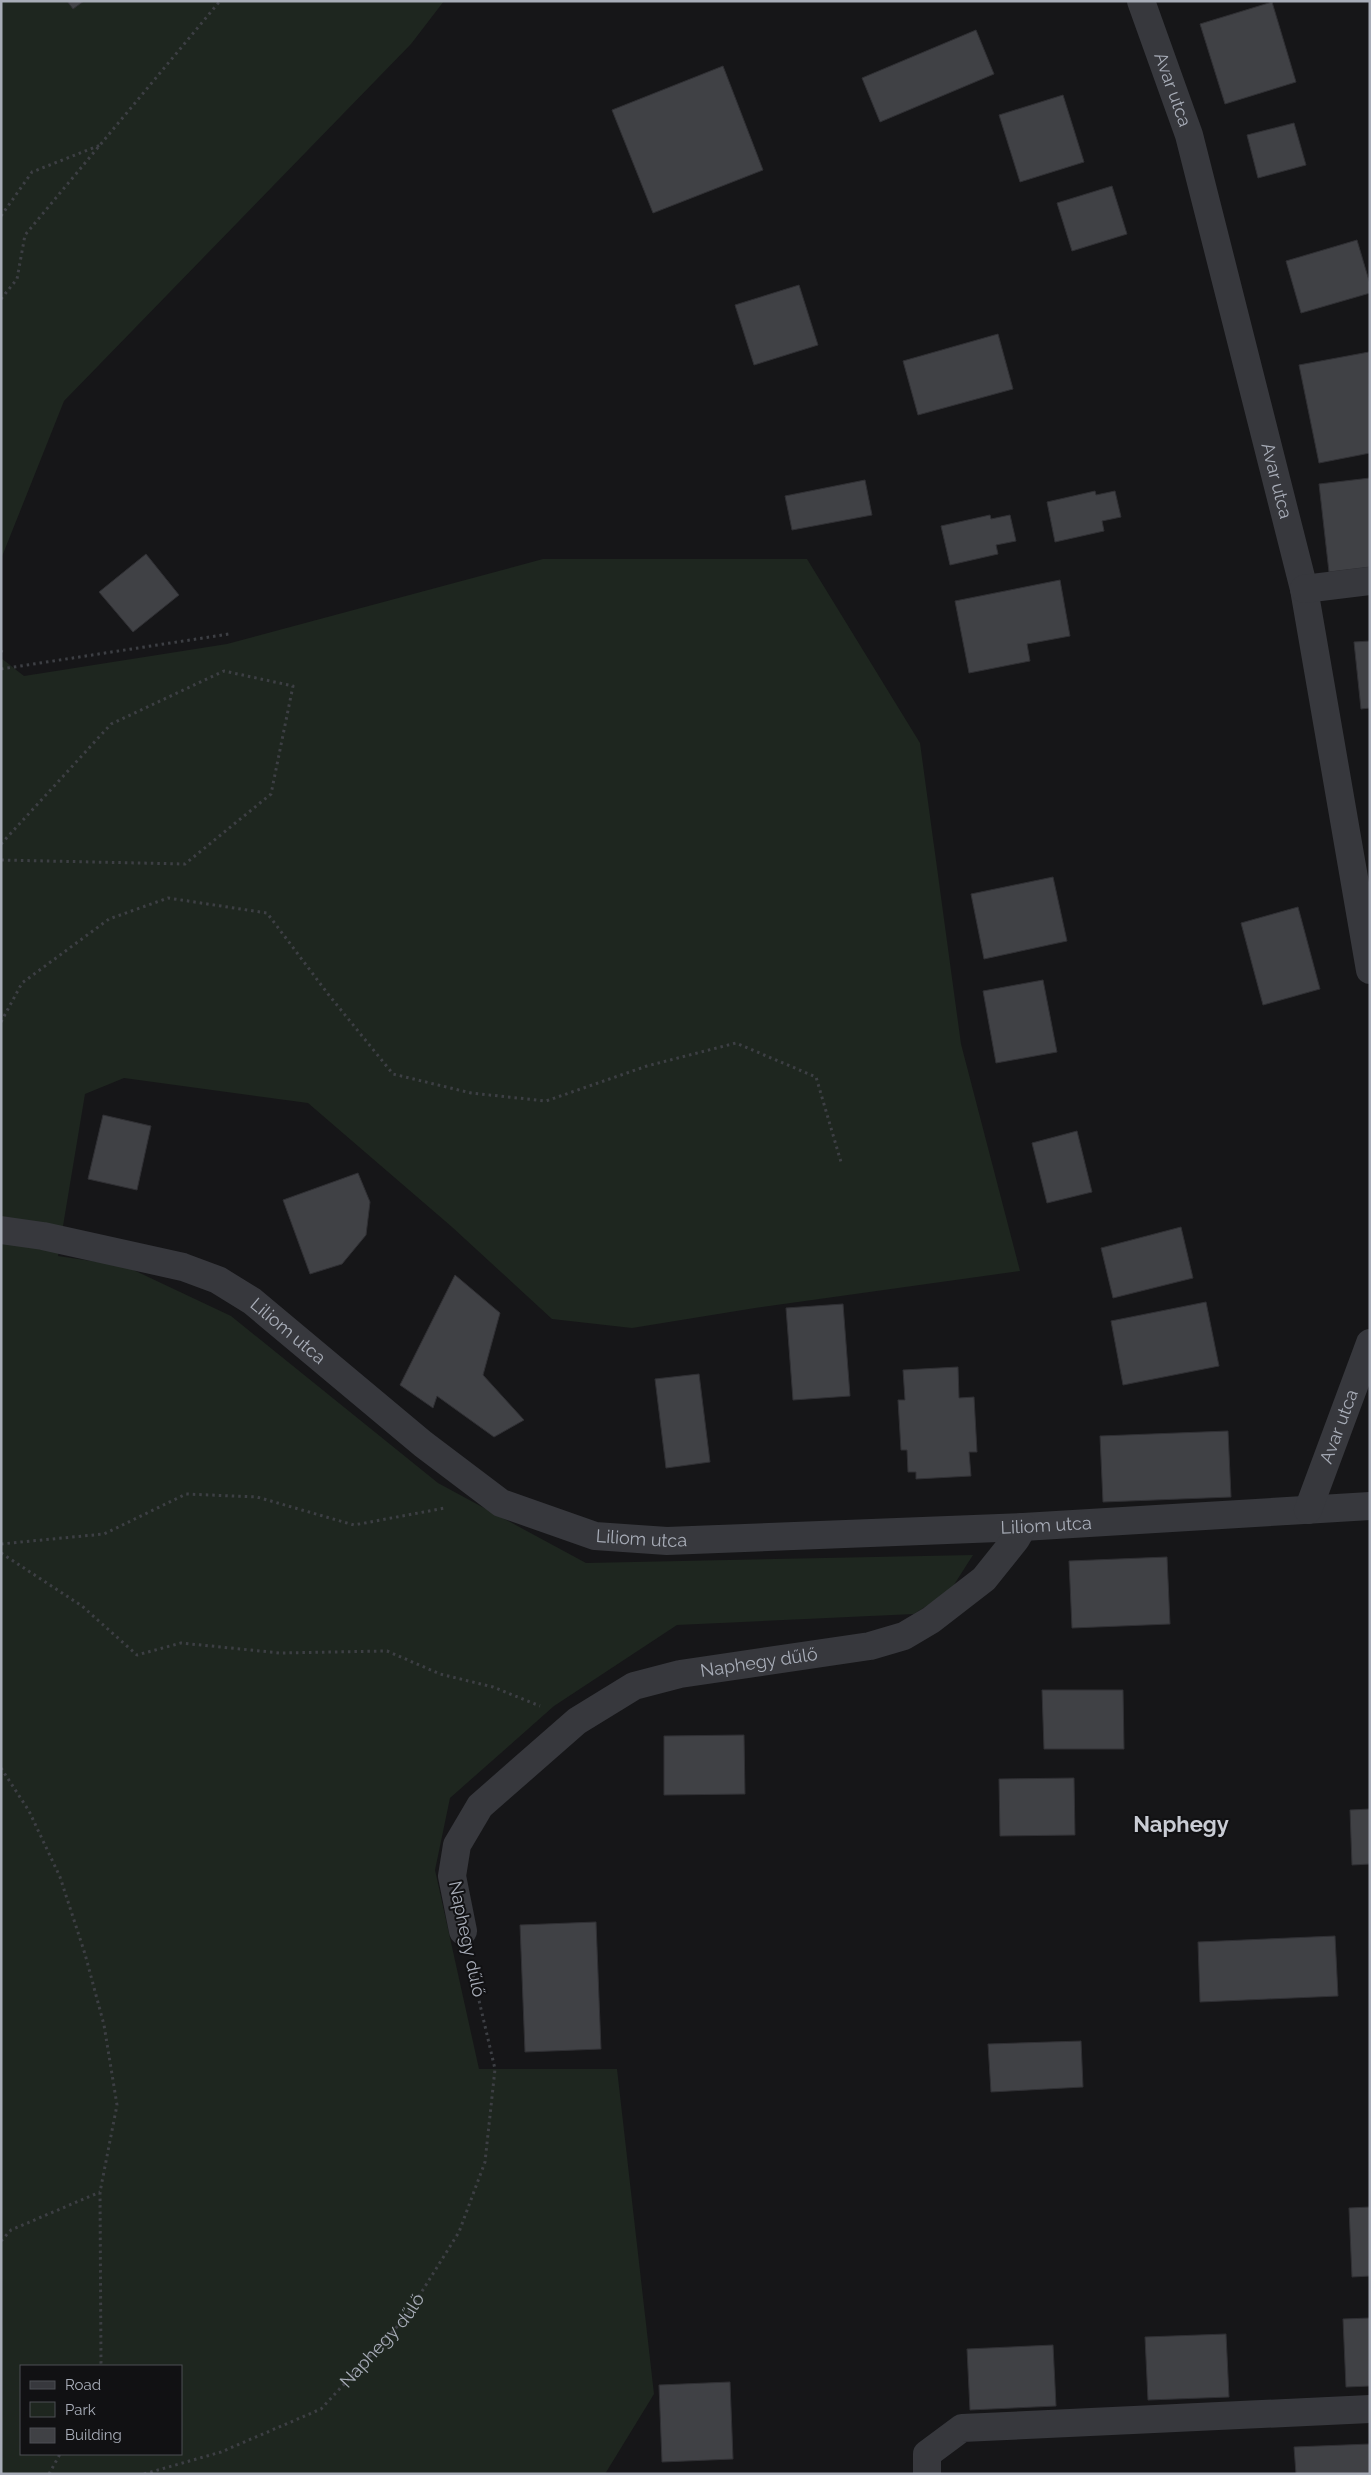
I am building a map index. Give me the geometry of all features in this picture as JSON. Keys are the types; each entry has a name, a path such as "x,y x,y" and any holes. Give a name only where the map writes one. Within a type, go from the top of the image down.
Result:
{"street":[{"name":"Avar utca","path":"1141,1 1189,135 1304,589 1370,970"},
{"path":"1304,589 1370,581"},
{"name":"Liliom utca","path":"1,1230 43,1236 184,1267 218,1280 252,1301 423,1444 501,1503 595,1536 668,1541 1023,1527 1370,1506"},
{"name":"Avar utca","path":"1308,1510 1370,1343"},
{"name":"Naphegy dűlő","path":"463,1931 452,1876 457,1846 480,1806 578,1721 634,1686 680,1674 870,1646 904,1636 931,1620 984,1580 1023,1527"},
{"path":"927,2474 927,2454 962,2428 1370,2410"}],"path":[{"path":"1,299 17,278 25,235 220,1"},
{"path":"1,216 32,172 103,143"},
{"path":"1,669 229,634"},
{"path":"1,844 111,724 224,671 293,686 271,794 184,864 1,860"},
{"path":"1,1022 22,983 109,919 168,898 267,913 328,994 393,1074 471,1093 546,1101 647,1066 736,1043 816,1077 841,1162"},
{"path":"1,1544 104,1534 186,1494 257,1497 354,1525 442,1509 501,1503"},
{"path":"1,1553 82,1606 137,1655 181,1643 280,1653 387,1652 440,1674 493,1687 578,1721"},
{"path":"1,1768 28,1811 60,1877 85,1954 104,2025 117,2106 100,2192 101,2365"},
{"name":"Naphegy dűlő","path":"144,2474 220,2452 321,2409 406,2317 459,2232 485,2162 496,2069 463,1931"},
{"path":"1,2241 11,2230 100,2192"},
{"path":"49,2474 59,2455"}],"green space":[{"path":"1,1 444,1 411,44 64,401 1,559"},
{"path":"543,559 807,559 920,743 961,1044 1020,1271 755,1308 632,1328 552,1319 452,1227 308,1103 124,1078 85,1094 58,1256 125,1266 231,1316 438,1483 586,1563 973,1555 950,1591 914,1614 677,1625 554,1706 450,1798 435,1870 479,2069 617,2069 654,2394 605,2474 1,2474 1,658 24,676 227,644"}],"building":[{"path":"67,1 84,1 73,9"},
{"path":"1272,2 1296,82 1225,104 1200,24"},
{"path":"976,30 994,74 880,122 862,78"},
{"path":"723,66 763,170 653,213 612,110"},
{"path":"1063,95 1084,162 1020,182 999,115"},
{"path":"1294,123 1306,165 1258,178 1247,135"},
{"path":"1112,186 1127,234 1072,251 1057,203"},
{"path":"1357,240 1370,284 1370,293 1301,313 1286,261"},
{"path":"799,285 818,345 754,365 735,305"},
{"path":"998,334 1013,389 918,415 903,361"},
{"path":"1369,352 1370,453 1319,463 1299,365"},
{"path":"1370,478 1370,567 1329,572 1319,484"},
{"path":"865,480 872,515 792,530 785,496"},
{"path":"1095,491 1096,495 1115,491 1121,517 1102,521 1104,531 1055,542 1047,502"},
{"path":"990,515 991,519 1010,515 1016,541 996,545 998,554 950,565 941,526"},
{"path":"146,554 179,595 133,632 99,592"},
{"path":"1060,580 1070,636 1027,644 1030,661 969,673 955,601"},
{"path":"1370,641 1370,708 1361,709 1354,642"},
{"path":"1053,877 1067,941 984,959 971,894"},
{"path":"1298,907 1320,989 1263,1005 1241,923"},
{"path":"1043,980 1057,1052 996,1063 983,991"},
{"path":"103,1115 151,1126 137,1190 88,1179"},
{"path":"1077,1131 1092,1192 1047,1203 1032,1143"},
{"path":"358,1173 370,1202 366,1235 342,1264 310,1274 283,1200"},
{"path":"1181,1227 1193,1278 1113,1298 1101,1248"},
{"path":"455,1275 500,1313 483,1375 524,1420 494,1437 437,1396 433,1408 400,1385"},
{"path":"1206,1302 1219,1366 1123,1385 1111,1321"},
{"path":"843,1304 850,1396 793,1400 786,1308"},
{"path":"958,1367 959,1398 974,1397 977,1452 969,1452 971,1476 916,1479 916,1472 908,1472 907,1450 901,1450 898,1400 905,1400 903,1370"},
{"path":"699,1374 710,1462 666,1468 655,1379"},
{"path":"1228,1431 1231,1497 1103,1502 1100,1436"},
{"path":"1167,1557 1170,1624 1072,1628 1069,1561"},
{"path":"1042,1690 1123,1690 1124,1749 1044,1749"},
{"path":"744,1735 745,1794 664,1795 664,1736"},
{"path":"1074,1778 1075,1835 1000,1836 999,1779"},
{"path":"1370,1809 1370,1864 1352,1865 1350,1810"},
{"path":"596,1922 601,2049 525,2052 520,1925"},
{"path":"1335,1936 1338,1996 1200,2002 1198,1942"},
{"path":"1081,2041 1083,2087 991,2092 988,2044"},
{"path":"1370,2207 1370,2276 1352,2277 1349,2208"},
{"path":"1370,2318 1370,2386 1346,2387 1343,2319"},
{"path":"1226,2334 1229,2397 1148,2400 1145,2337"},
{"path":"1053,2345 1056,2406 970,2410 967,2349"},
{"path":"730,2382 733,2459 662,2462 659,2385"},
{"path":"1370,2444 1370,2474 1296,2474 1294,2447"}],"district":[{"name":"Naphegy","path":"1181,1824"}]}
